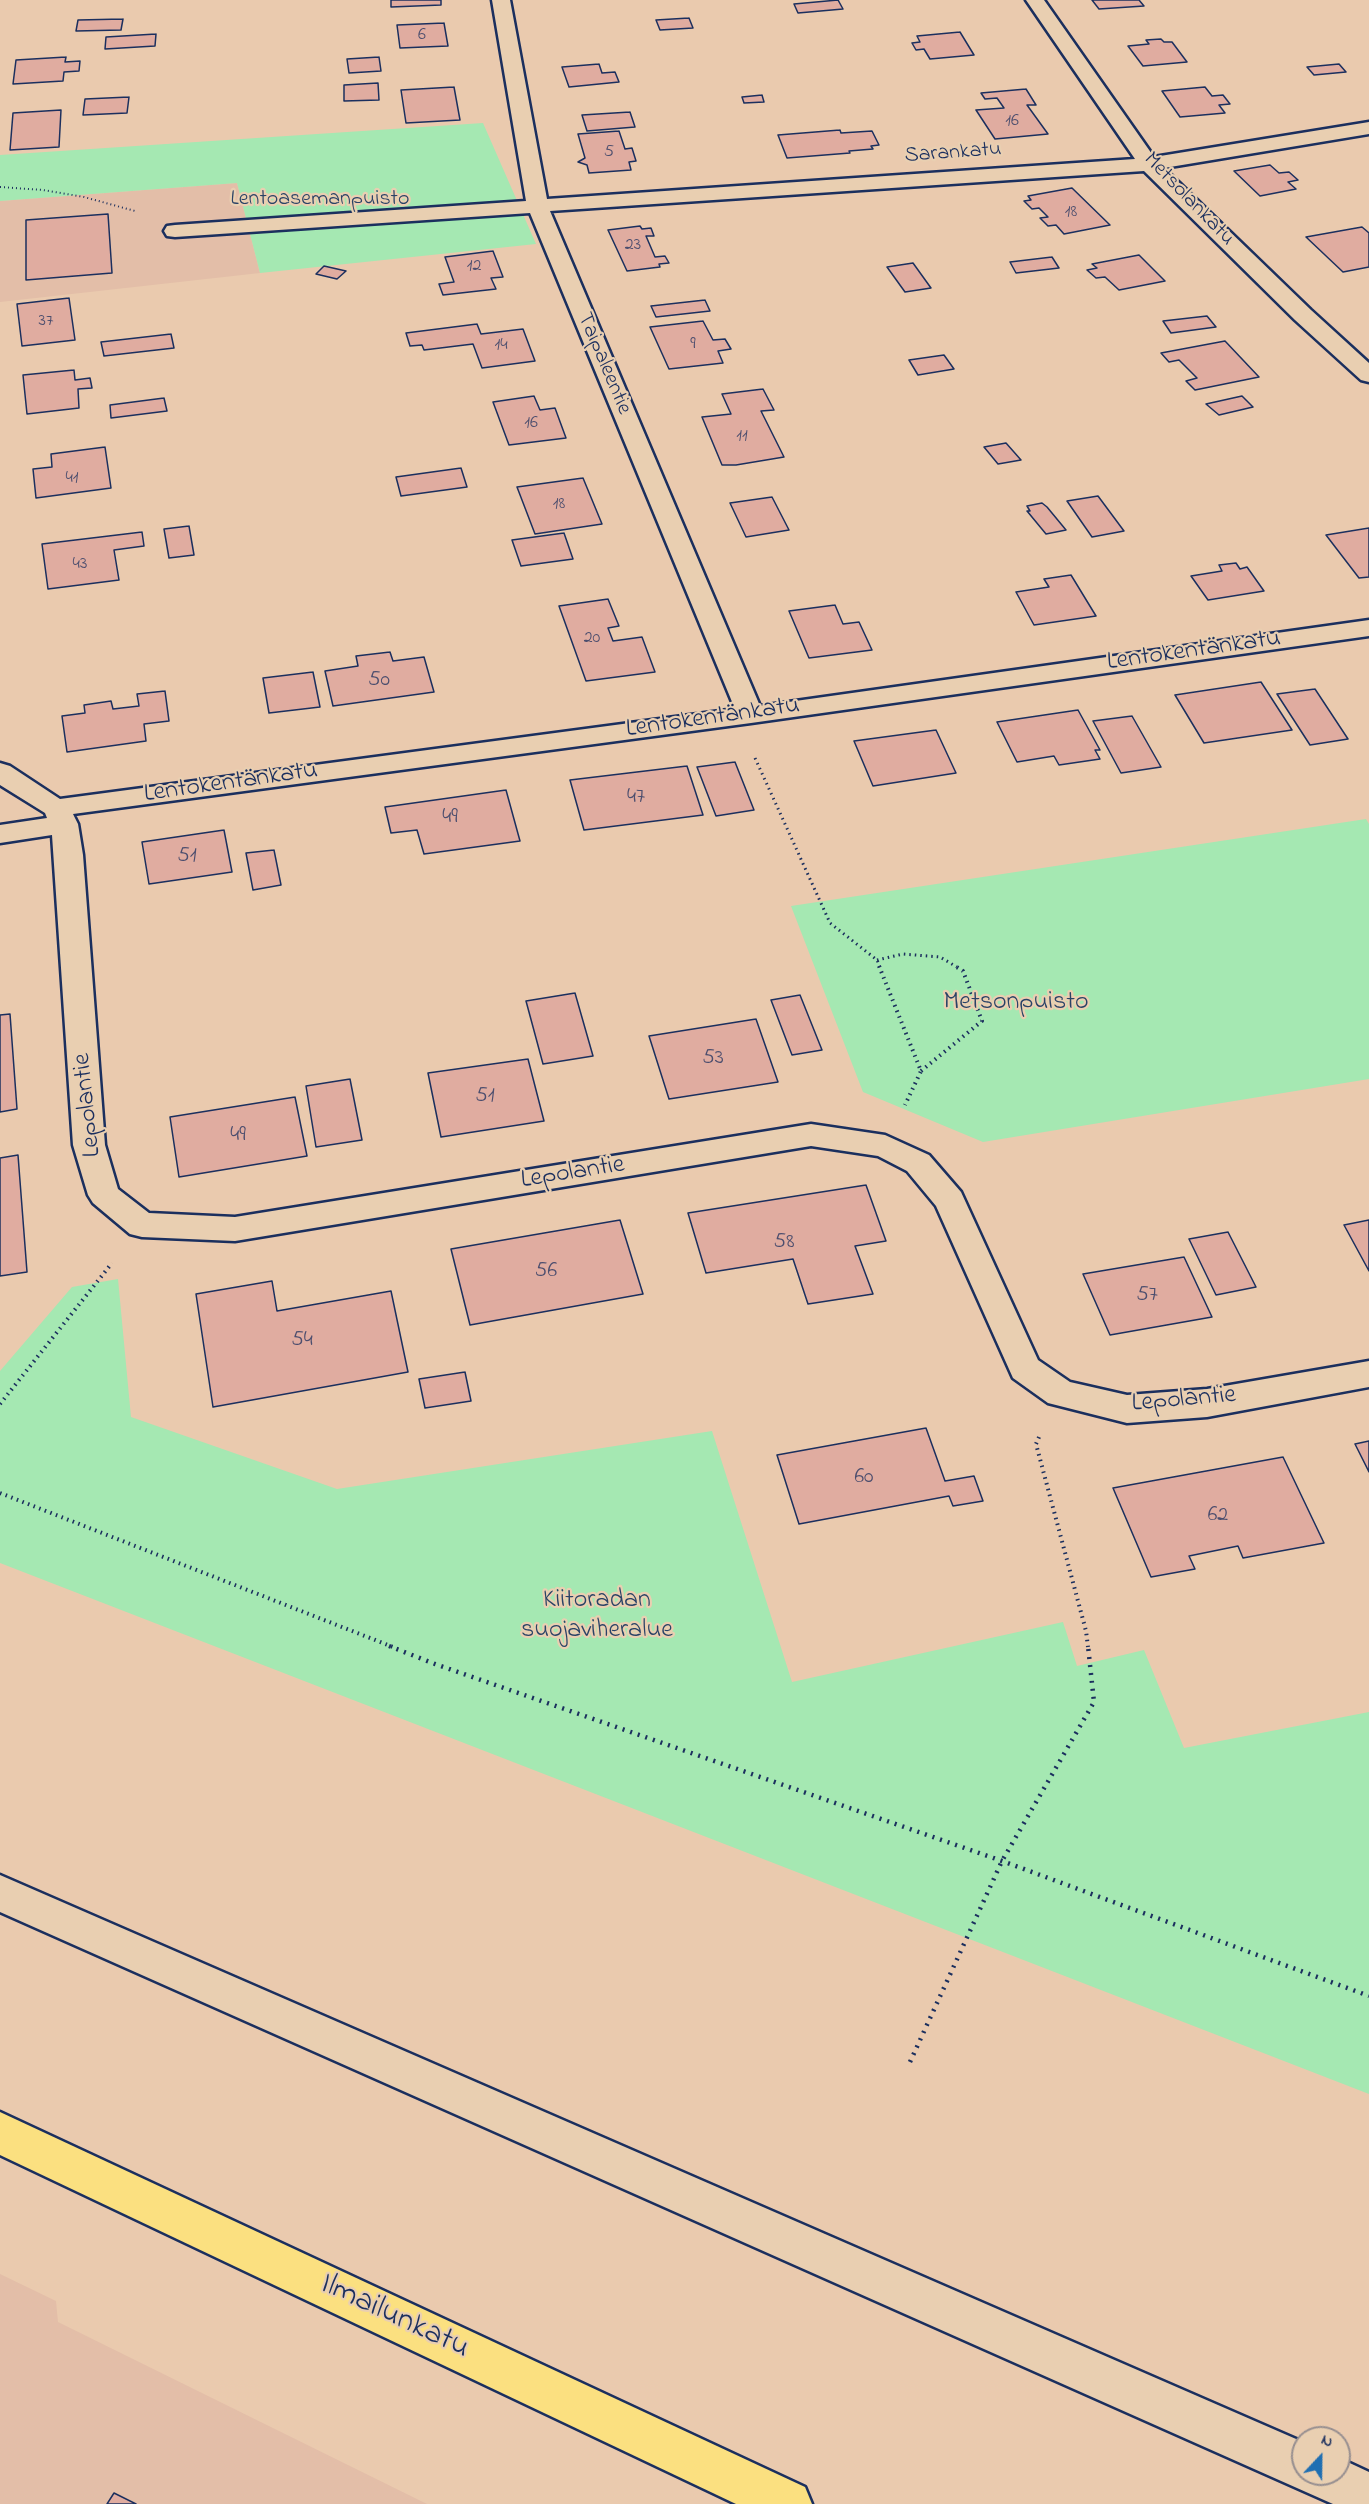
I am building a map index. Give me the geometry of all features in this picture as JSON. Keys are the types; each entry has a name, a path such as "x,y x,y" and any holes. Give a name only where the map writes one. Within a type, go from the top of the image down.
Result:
{"main road":[{"name":"Ilmailunkatu","path":"0,2133 788,2504"}],"street":[{"name":"Taipaleentie","path":"501,0 538,207 751,715"},
{"name":"Metsolankatu","path":"1035,0 1149,164 1303,315 1369,375"},
{"name":"Sarankatu","path":"175,231 1149,164 1369,128"},
{"name":"Lentokentänkatu","path":"0,834 60,816 1369,627"},
{"path":"0,772 60,816"},
{"name":"Lepolantie","path":"60,816 69,855 89,1145 104,1195 142,1225 235,1229 811,1135 885,1146 918,1163 950,1200 1025,1369 1060,1393 1127,1409 1208,1403 1369,1374"},
{"path":"0,1893 1291,2461"},
{"path":"1347,2486 1369,2496"}],"path":[{"path":"0,187 43,190 84,197 141,213 175,231"},
{"path":"751,715 744,732 830,923 877,960 921,1071"},
{"path":"877,960 903,954 940,957 963,972 982,1021 921,1071 885,1146"},
{"path":"0,1404 142,1225"},
{"path":"910,2062 1002,1861 1094,1702 1086,1631 1036,1444 1060,1393"},
{"path":"0,1494 435,1664 1002,1861 1369,1996"}],"shaded area":[{"path":"237,183 260,273 0,302 0,201"},
{"path":"0,2274 56,2301 58,2322 427,2504 0,2504"}],"green space":[{"name":"Lentoasemanpuisto","path":"483,123 536,244 260,273 237,183 0,201 0,155"},
{"name":"Metsonpuisto","path":"1366,819 1369,824 1369,1079 983,1142 863,1092 791,906"},
{"name":"Kiitoradan suojaviheralue","path":"118,1279 131,1417 337,1489 712,1431 792,1682 1063,1622 1077,1666 1144,1650 1184,1748 1369,1712 1369,2094 0,1563 0,1371 72,1287"}],"building":[{"path":"391,0 441,0 441,5 391,7"},
{"path":"838,0 843,9 798,13 794,4"},
{"path":"1092,0 1139,0 1144,6 1099,9"},
{"path":"689,18 693,28 660,30 656,20"},
{"path":"123,19 121,30 76,31 78,20"},
{"path":"444,23 448,46 400,48 397,25"},
{"path":"960,32 974,55 930,59 924,49 916,50 912,43 920,42 917,36"},
{"path":"156,34 155,46 105,49 106,37"},
{"path":"1161,39 1164,42 1172,42 1187,62 1143,66 1128,46 1149,44 1146,40"},
{"path":"66,57 65,62 80,61 79,71 64,72 63,81 13,84 16,60"},
{"path":"379,57 381,71 349,73 347,59"},
{"path":"599,64 602,73 615,72 619,82 569,87 562,67"},
{"path":"1339,64 1346,72 1314,75 1307,67"},
{"path":"378,83 379,100 344,101 344,85"},
{"path":"454,87 460,120 406,123 401,90"},
{"path":"1205,87 1212,96 1223,95 1230,104 1219,105 1225,113 1180,117 1162,91"},
{"path":"1026,89 1036,105 1027,105 1048,134 995,139 976,110 1004,108 997,98 985,99 981,93"},
{"path":"762,95 764,102 744,103 742,97"},
{"path":"129,97 127,113 83,115 85,99"},
{"path":"61,110 59,147 10,150 13,113"},
{"path":"630,112 635,127 587,131 582,115"},
{"path":"840,130 841,133 872,131 879,145 871,146 873,149 849,151 850,153 787,158 778,135"},
{"path":"619,131 625,149 632,148 636,161 629,162 631,170 589,173 587,165 578,162 585,158 578,134"},
{"path":"1270,165 1279,173 1289,172 1298,180 1288,182 1296,189 1260,196 1234,171"},
{"path":"1072,188 1110,225 1064,234 1056,225 1048,226 1040,218 1048,217 1039,208 1032,209 1024,201 1031,200 1028,196"},
{"path":"108,214 112,273 26,280 26,220"},
{"path":"640,226 642,229 651,228 654,236 646,236 655,257 665,256 669,263 659,264 660,267 627,271 608,230"},
{"path":"1362,227 1369,233 1369,267 1343,272 1306,237"},
{"path":"493,251 503,277 491,278 496,289 443,295 439,284 454,282 445,257"},
{"path":"1139,255 1165,281 1119,290 1105,277 1096,278 1087,270 1097,268 1092,264"},
{"path":"1052,257 1059,268 1016,273 1010,262"},
{"path":"913,263 931,288 905,292 887,267"},
{"path":"324,266 346,271 337,279 316,274"},
{"path":"69,298 75,340 22,346 17,304"},
{"path":"705,300 710,311 656,317 651,306"},
{"path":"1207,316 1216,327 1171,333 1163,321"},
{"path":"703,321 713,340 725,339 731,349 718,351 723,363 669,369 650,327"},
{"path":"477,324 481,334 523,329 535,361 482,368 473,344 424,350 422,345 410,346 406,333"},
{"path":"171,334 174,348 104,356 101,342"},
{"path":"1225,341 1259,377 1195,390 1186,381 1197,378 1179,360 1169,362 1161,353"},
{"path":"944,355 954,369 918,375 909,360"},
{"path":"74,370 75,380 90,378 92,388 78,389 79,408 27,414 23,375"},
{"path":"763,389 774,410 761,411 784,457 722,465 702,417 731,414 722,394"},
{"path":"534,396 540,410 555,408 566,438 509,445 493,402"},
{"path":"1242,396 1253,407 1219,415 1206,404"},
{"path":"164,398 167,411 111,418 110,405"},
{"path":"1006,443 1021,460 998,464 984,447"},
{"path":"105,447 111,488 36,498 33,469 52,467 51,454"},
{"path":"461,468 467,487 401,496 396,477"},
{"path":"583,478 602,524 535,534 517,487"},
{"path":"1098,496 1124,531 1092,537 1067,501"},
{"path":"772,497 789,530 746,537 730,503"},
{"path":"1042,503 1066,530 1046,534 1027,511 1030,511 1027,506"},
{"path":"189,526 194,555 169,558 164,529"},
{"path":"1369,528 1369,577 1359,578 1326,535"},
{"path":"142,532 144,546 114,550 119,580 48,589 42,544"},
{"path":"564,533 573,559 521,566 512,540"},
{"path":"1236,563 1240,569 1247,567 1264,591 1208,600 1191,576 1222,571 1219,565"},
{"path":"1071,575 1096,616 1034,625 1016,592 1049,587 1044,579"},
{"path":"608,599 619,626 608,628 613,641 642,637 655,672 586,681 559,606"},
{"path":"835,605 843,624 859,622 872,650 809,658 789,611"},
{"path":"390,652 393,661 424,657 434,692 333,706 325,671 358,666 356,656"},
{"path":"313,672 320,707 269,713 263,678"},
{"path":"1261,682 1292,730 1204,743 1175,695"},
{"path":"1315,689 1348,739 1310,745 1277,694"},
{"path":"165,691 169,721 144,724 146,741 67,752 62,716 85,713 84,705 111,701 113,709 139,706 137,694"},
{"path":"1078,710 1100,750 1095,750 1100,759 1059,765 1054,756 1017,762 997,722"},
{"path":"1132,716 1161,767 1121,773 1093,721"},
{"path":"936,730 956,773 873,786 854,741"},
{"path":"735,762 754,810 716,816 697,767"},
{"path":"687,766 703,815 584,830 570,780"},
{"path":"506,790 520,841 424,854 417,830 391,833 385,807"},
{"path":"224,830 232,872 149,884 142,842"},
{"path":"274,850 281,885 253,890 246,853"},
{"path":"575,993 593,1056 543,1064 526,1001"},
{"path":"800,995 822,1050 792,1055 771,1000"},
{"path":"10,1014 17,1109 0,1112 0,1015"},
{"path":"756,1019 778,1082 669,1099 649,1036"},
{"path":"528,1059 544,1121 441,1137 428,1073"},
{"path":"350,1079 362,1140 316,1147 306,1086"},
{"path":"295,1097 307,1156 179,1177 170,1117"},
{"path":"18,1155 27,1272 0,1276 0,1158"},
{"path":"866,1185 886,1241 855,1246 873,1294 808,1304 793,1259 706,1273 688,1213"},
{"path":"620,1220 643,1294 470,1325 451,1249"},
{"path":"1369,1220 1369,1271 1344,1225"},
{"path":"1228,1232 1256,1287 1216,1295 1189,1239"},
{"path":"1184,1257 1212,1317 1110,1335 1083,1274"},
{"path":"272,1281 277,1311 391,1291 408,1372 213,1407 196,1294"},
{"path":"465,1372 471,1401 425,1408 419,1379"},
{"path":"926,1428 945,1481 974,1476 983,1501 953,1506 949,1496 799,1524 777,1455"},
{"path":"1369,1441 1369,1472 1355,1444"},
{"path":"1283,1457 1324,1543 1243,1558 1238,1546 1189,1556 1195,1569 1151,1577 1113,1488"},
{"path":"114,2493 136,2504 107,2504"}]}
